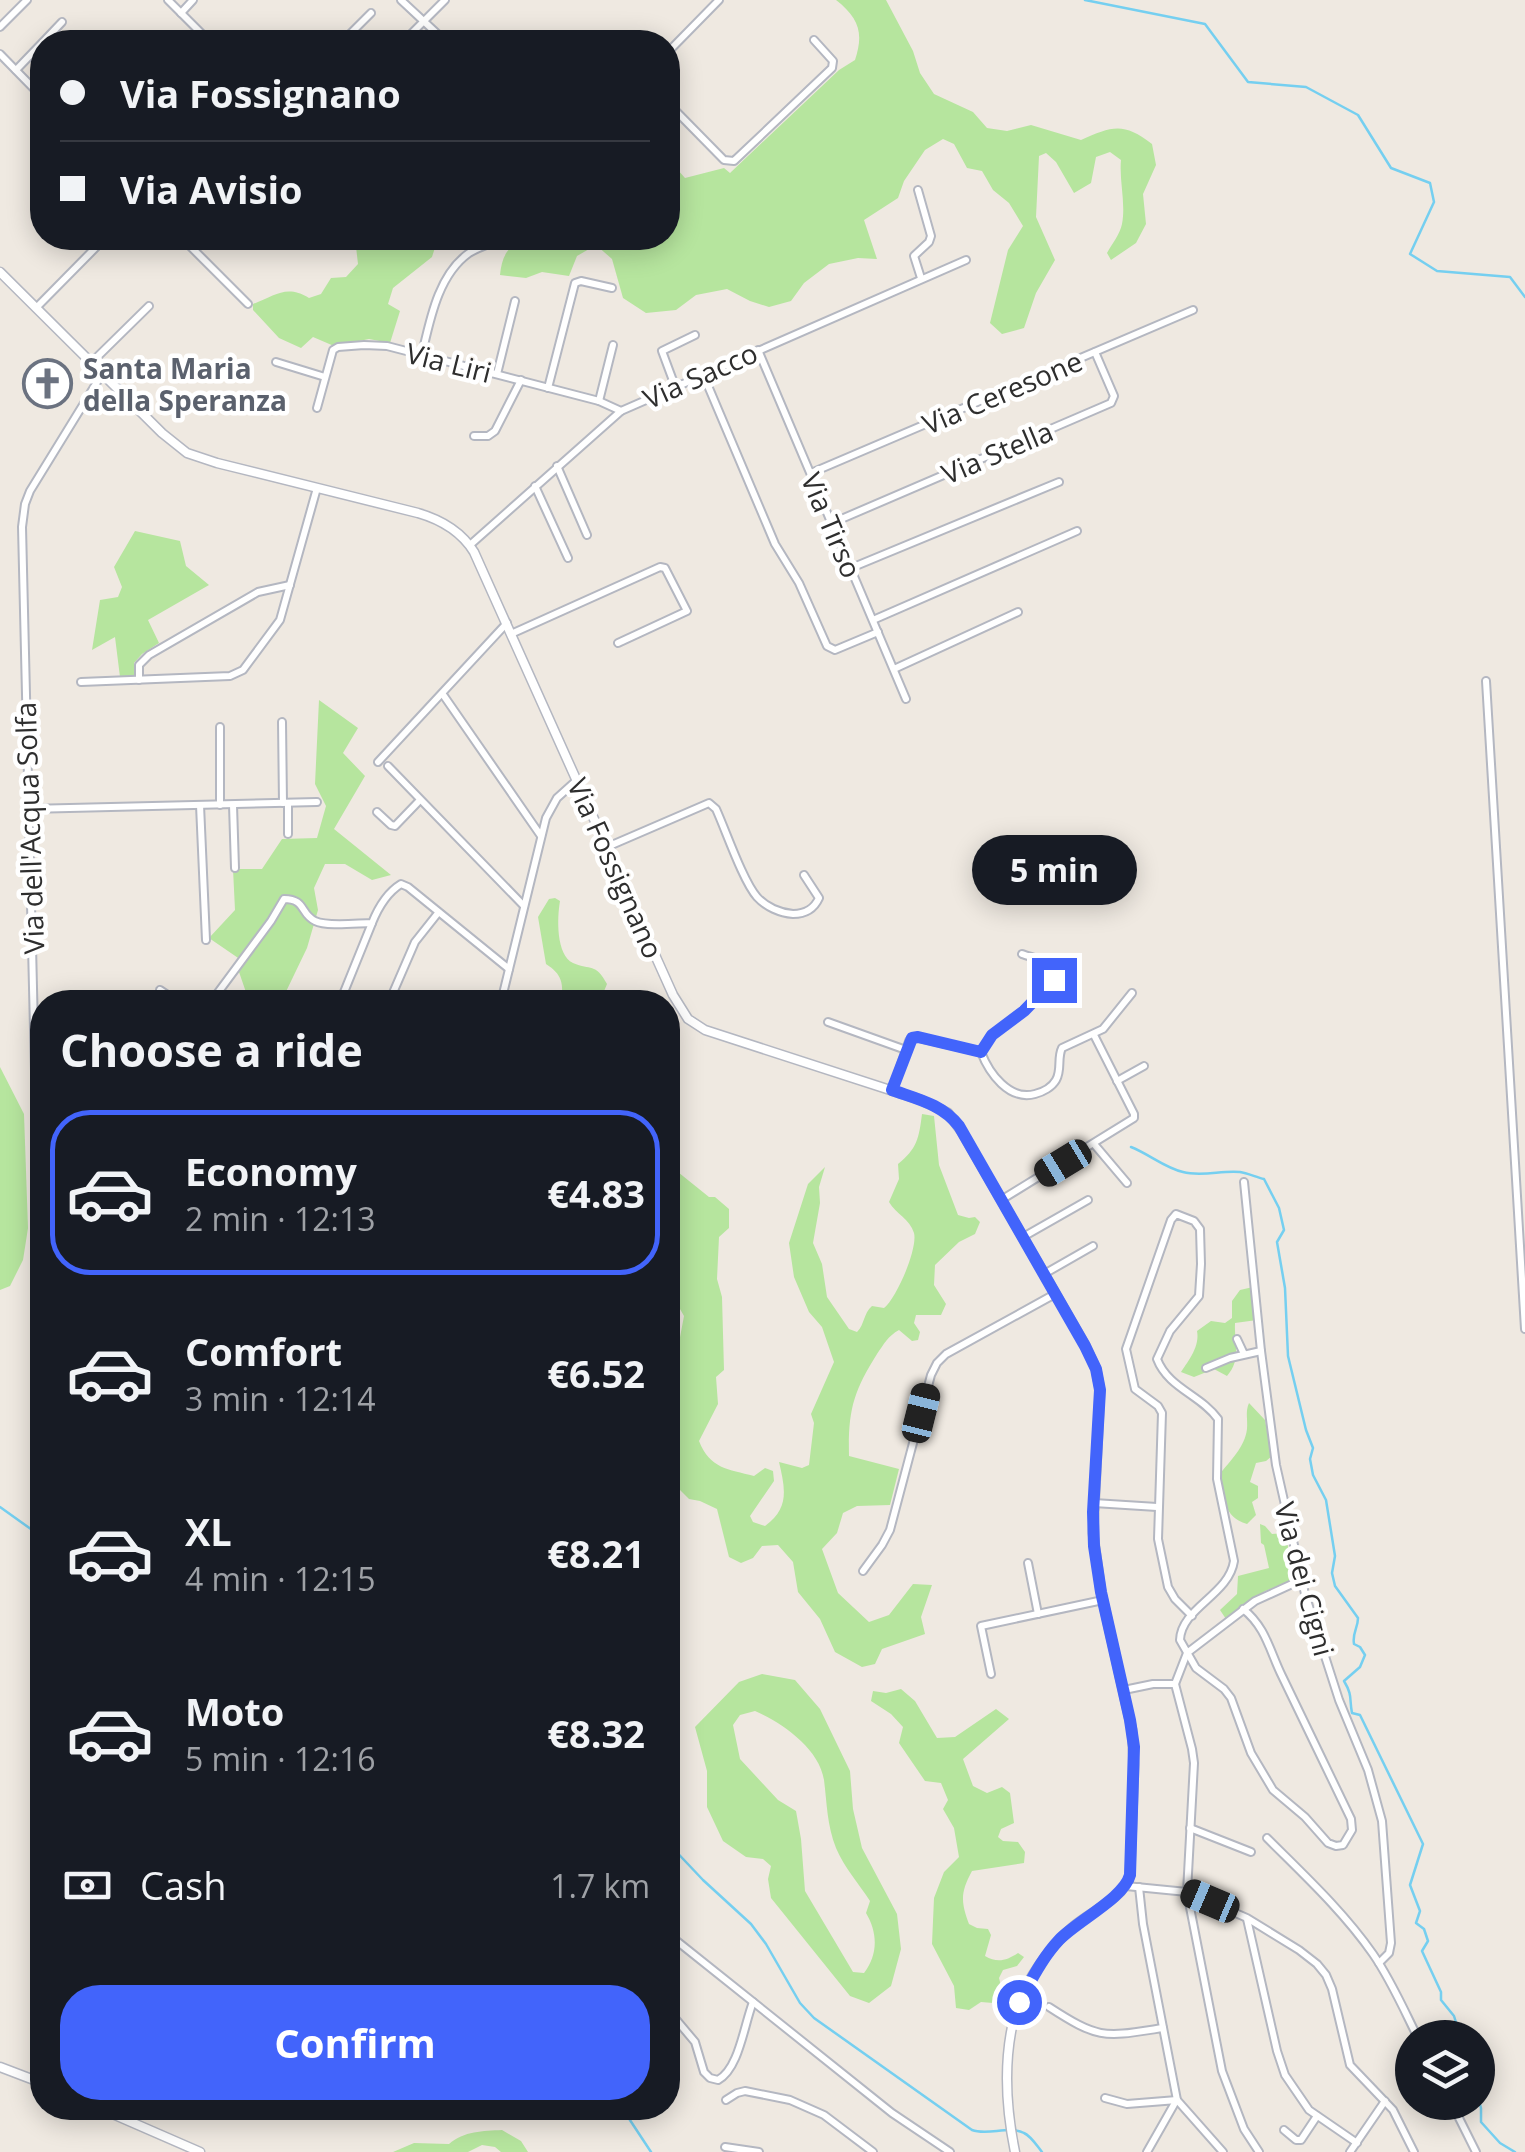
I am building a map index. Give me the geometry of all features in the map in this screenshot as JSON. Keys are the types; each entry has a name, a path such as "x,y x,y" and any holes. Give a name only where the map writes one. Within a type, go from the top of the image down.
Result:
{"street":[{"path":"0,28 27,0"},
{"path":"168,0 198,30"},
{"path":"181,12 192,0"},
{"path":"402,0 433,30"},
{"path":"416,30 445,0"},
{"path":"680,40 719,0"},
{"path":"354,30 371,13"},
{"path":"55,30 62,22"},
{"path":"680,116 724,160 732,162 832,68 833,61 814,40"},
{"path":"0,54 30,85"},
{"path":"16,70 30,56"},
{"path":"918,190 931,233 930,241 914,256 921,278"},
{"path":"36,308 92,250"},
{"path":"194,250 248,304"},
{"path":"422,354 436,302 456,267 476,250"},
{"name":"Via Sacco","path":"470,545 621,411 966,260"},
{"name":"Via Fossignano","path":"0,272 157,428 192,456 431,517 453,529 470,545 671,990"},
{"path":"548,388 575,283 581,280 612,288"},
{"path":"497,374 515,301"},
{"path":"91,363 149,306"},
{"name":"Via Ceresone","path":"810,473 1192,310"},
{"path":"675,386 662,351 695,335"},
{"name":"Via Liri","path":"317,408 332,352 375,344 599,401 621,411"},
{"path":"599,401 613,345"},
{"name":"Via Tirso","path":"758,350 906,699"},
{"name":"Via Stella","path":"832,523 1111,403 1113,394 1095,352"},
{"path":"276,362 325,377"},
{"name":"Via dell'Acqua Solfa","path":"33,990 23,512 30,492 102,374"},
{"path":"703,374 774,544 800,583 827,646 835,650 878,632"},
{"path":"474,436 488,436 496,431 521,380"},
{"path":"557,466 587,535"},
{"path":"851,568 1059,482"},
{"path":"534,486 568,558"},
{"path":"80,682 237,674 280,620 317,488"},
{"path":"873,620 1078,531"},
{"path":"511,634 665,568 687,611 618,643"},
{"path":"140,680 138,666 149,655 256,593 290,585"},
{"path":"894,669 1018,612"},
{"path":"378,762 507,624"},
{"path":"1486,681 1525,1329"},
{"path":"444,696 542,836"},
{"path":"282,722 288,834"},
{"path":"220,727 220,805"},
{"path":"388,766 524,907"},
{"path":"504,990 553,803 577,780"},
{"path":"377,812 394,826 420,800"},
{"path":"28,810 317,802"},
{"path":"606,847 709,803 715,807 751,888 761,901 787,913 810,910 819,898 804,874"},
{"path":"233,804 235,868"},
{"path":"200,805 206,940"},
{"path":"345,990 381,905 401,884 509,970"},
{"path":"221,990 284,898 298,902 318,923 372,923"},
{"path":"394,990 415,942 438,912"},
{"path":"981,1052 992,1035 1024,1011 1057,976 1050,964 1022,954"},
{"path":"981,1052 996,1079 1012,1092 1029,1095 1044,1090 1056,1080 1062,1048 1094,1035 1108,1024 1132,993"},
{"name":"Via Fossignano","path":"680,1008 692,1023 713,1033 892,1090 952,1117 1090,1356 1099,1381 1094,1546 1134,1756 1130,1875 1126,1886"},
{"path":"828,1022 906,1050"},
{"path":"1001,1200 1134,1118 1094,1035"},
{"path":"892,1090 911,1039 917,1037 981,1052"},
{"path":"1117,1081 1144,1066"},
{"path":"1094,1144 1127,1183"},
{"name":"Via dei Cigni","path":"1244,1182 1276,1465 1300,1580 1339,1700 1368,1770 1382,1821 1392,1943 1379,1963"},
{"path":"1023,1238 1088,1200"},
{"path":"1192,1616 1168,1588 1157,1535 1163,1414 1135,1389 1126,1349 1172,1218 1178,1214 1194,1220 1200,1229 1200,1294 1174,1326 1157,1358 1167,1377 1207,1406 1218,1419 1217,1478 1234,1558 1226,1581 1192,1616 1182,1626 1180,1640 1200,1672 1230,1696 1251,1754 1274,1792 1303,1815 1328,1843 1343,1845 1351,1833 1351,1819 1264,1633 1243,1609"},
{"path":"1044,1274 1093,1246"},
{"path":"863,1572 890,1530 935,1366 946,1354 1055,1294"},
{"path":"1238,1339 1244,1354"},
{"path":"1206,1368 1261,1351"},
{"path":"1094,1503 1158,1507"},
{"path":"1028,1563 1038,1614"},
{"path":"1258,2152 1245,2131 1224,2075 1187,1892 1194,1756 1175,1684 1186,1653 1243,1609 1300,1580"},
{"path":"991,1674 981,1626 1103,1600"},
{"path":"1124,1690 1148,1684 1175,1684"},
{"path":"1190,1828 1251,1852"},
{"path":"1267,1838 1332,1905 1379,1963 1409,2020"},
{"path":"1015,2152 1007,2097 1013,2021 1019,2002 1059,1940 1126,1886 1187,1892 1247,1918 1323,1970 1335,1997 1350,2064 1396,2115 1414,2152"},
{"path":"1139,1887 1177,2100 1222,2152"},
{"path":"1247,1918 1280,2064 1294,2090 1317,2116 1357,2142"},
{"path":"680,1944 897,2117 950,2152"},
{"path":"680,2024 692,2038 705,2074 718,2080 726,2076 732,2064 753,2002"},
{"path":"1048,2007 1080,2027 1102,2035 1163,2028"},
{"path":"0,2067 30,2079"},
{"path":"726,2100 744,2090 784,2098 820,2112 868,2150"},
{"path":"1105,2098 1124,2104 1177,2100"},
{"path":"1147,2152 1177,2100"},
{"path":"1350,2152 1385,2101"},
{"path":"1284,2130 1300,2140 1317,2116"},
{"path":"127,2120 200,2152"},
{"path":"1461,2120 1476,2152"},
{"path":"725,2147 759,2152"}],"green space":[{"path":"836,0 886,0 934,94 973,112 987,128 1007,131 1031,125 1081,140 1118,128 1152,144 1156,165 1143,194 1146,224 1136,243 1111,260 1107,253 1122,224 1121,160 1110,152 1096,157 1091,183 1074,193 1056,162 1046,153 1039,156 1036,217 1055,260 1036,293 1024,328 1002,334 990,323 1008,250 1023,226 982,171 967,168 954,144 943,139 925,150 904,181 898,198 864,220 877,259 829,264 804,283 791,301 769,307 727,289 696,295 676,310 646,313 623,298 612,259 602,250 680,250 680,172 685,178 724,168 730,173 839,70 855,60 859,34 850,13"},
{"path":"356,250 434,250 432,257 393,288 388,304 400,311 390,343 369,339 334,346 313,337 301,348 279,338 253,310 253,304 274,295 294,292 309,298 321,294 331,278 346,277 358,264"},
{"path":"587,250 577,256 569,276 542,272 526,278 500,275 507,252"},
{"path":"135,531 180,541 186,566 209,585 148,620 159,643 134,663 136,676 120,677 115,637 92,650 100,600 118,597 122,587 114,567"},
{"path":"319,700 358,728 343,753 365,776 334,829 391,875 372,880 345,864 325,864 314,888 318,910 307,948 287,990 245,990 239,972 244,962 209,938 235,910 233,869 262,869 282,839 317,838 326,806 315,784"},
{"path":"549,899 560,901 558,926 567,959 596,970 607,984 604,990 562,990 561,980 546,964 538,917"},
{"path":"0,1067 24,1114 28,1228 23,1260 10,1286 0,1290"},
{"path":"922,1114 934,1116 939,1165 958,1215 975,1217 980,1222 975,1234 959,1242 935,1265 934,1285 946,1304 941,1315 916,1315 918,1340 912,1341 899,1330 889,1338 869,1367 854,1402 849,1456 899,1469 890,1505 857,1506 843,1513 837,1533 822,1549 838,1593 869,1622 889,1615 913,1584 932,1585 921,1617 925,1634 882,1649 875,1664 862,1667 835,1652 820,1619 798,1592 793,1562 778,1545 762,1546 753,1558 741,1563 729,1557 717,1509 689,1499 680,1490 680,1337 684,1316 680,1309 680,1174 729,1209 729,1228 719,1237 717,1279 722,1297 724,1370 716,1377 718,1404 699,1441 714,1463 721,1466 754,1476 765,1468 773,1471 774,1481 750,1516 753,1522 765,1526 782,1505 784,1489 779,1462 802,1468 809,1465 814,1423 811,1414 834,1362 822,1327 809,1312 794,1277 789,1243 808,1184 825,1167 813,1243 822,1264 827,1297 849,1329 857,1332 872,1306 884,1308 889,1303 909,1261 914,1233 889,1202 899,1179 898,1164 909,1153 920,1130"},
{"path":"1253,1287 1257,1320 1235,1323 1236,1357 1227,1376 1214,1369 1194,1377 1181,1372 1195,1347 1197,1331 1211,1321 1225,1323 1232,1318 1232,1301 1240,1290"},
{"path":"1249,1403 1265,1420 1272,1456 1256,1463 1250,1482 1258,1486 1258,1498 1252,1502 1256,1515 1247,1524 1229,1511 1219,1475 1243,1442"},
{"path":"1260,1524 1272,1534 1285,1533 1295,1579 1265,1591 1226,1619 1220,1610 1237,1594 1238,1576 1269,1568"},
{"path":"762,1674 795,1680 820,1709 850,1771 862,1848 897,1914 901,1949 891,1986 869,2003 850,1996 771,1898 771,1866 763,1859 746,1857 723,1841 707,1807 707,1771 695,1727 739,1682","holes":["755,1711 798,1738 821,1768 836,1848 870,1901 866,1913 875,1944 864,1973 853,1972 805,1891 796,1811 778,1800 740,1759 733,1725 740,1715"]},
{"path":"901,1689 915,1701 937,1738 955,1737 996,1709 1009,1719 963,1759 973,1786 987,1793 1002,1787 1010,1793 1014,1823 1001,1829 998,1837 1018,1842 1025,1852 1024,1863 972,1871 964,1892 969,1924 988,1929 991,1935 985,1956 998,1960 1018,1953 1024,1957 1017,1966 1003,1970 999,1978 1012,1997 1005,2004 981,2002 969,2010 956,2008 954,1986 932,1944 934,1898 944,1872 959,1857 954,1828 943,1809 948,1800 941,1783 925,1781 899,1743 903,1727 871,1701 873,1691"},
{"path":"502,2130 521,2141 528,2152 501,2152 482,2145 468,2152 393,2152 414,2143 449,2144 467,2134"}],"waterway":[{"path":"1085,0 1205,24 1248,82 1306,87 1358,115 1391,168 1430,183 1434,202 1410,254 1437,271 1510,277 1525,297"},
{"path":"1131,1147 1183,1172 1240,1172 1264,1179 1279,1208 1284,1230 1277,1242 1285,1288 1288,1356 1313,1448 1313,1475 1326,1500 1335,1556 1335,1586 1358,1618 1354,1644 1365,1655 1360,1667 1344,1681 1352,1713 1360,1715 1423,1844 1410,1885 1420,1911 1416,1923 1424,1929 1428,1941 1422,1951 1441,2000 1455,2020"},
{"path":"0,1507 30,1528"},
{"path":"680,1856 751,1924 800,2003 814,2018 972,2130 1018,2131 1029,2136 1042,2152"},
{"path":"630,2120 651,2152"},
{"path":"1481,2120 1500,2143 1515,2152"}],"place":[{"name":"Santa Maria della Speranza","path":"48,384"}],"route":[{"path":"1019,2002 1054,1945 1128,1883 1130,1875 1132,1734 1101,1592 1093,1533 1099,1382 1085,1346 959,1126 939,1108 892,1090 912,1038 981,1052 992,1035 1024,1011 1054,980"}]}
